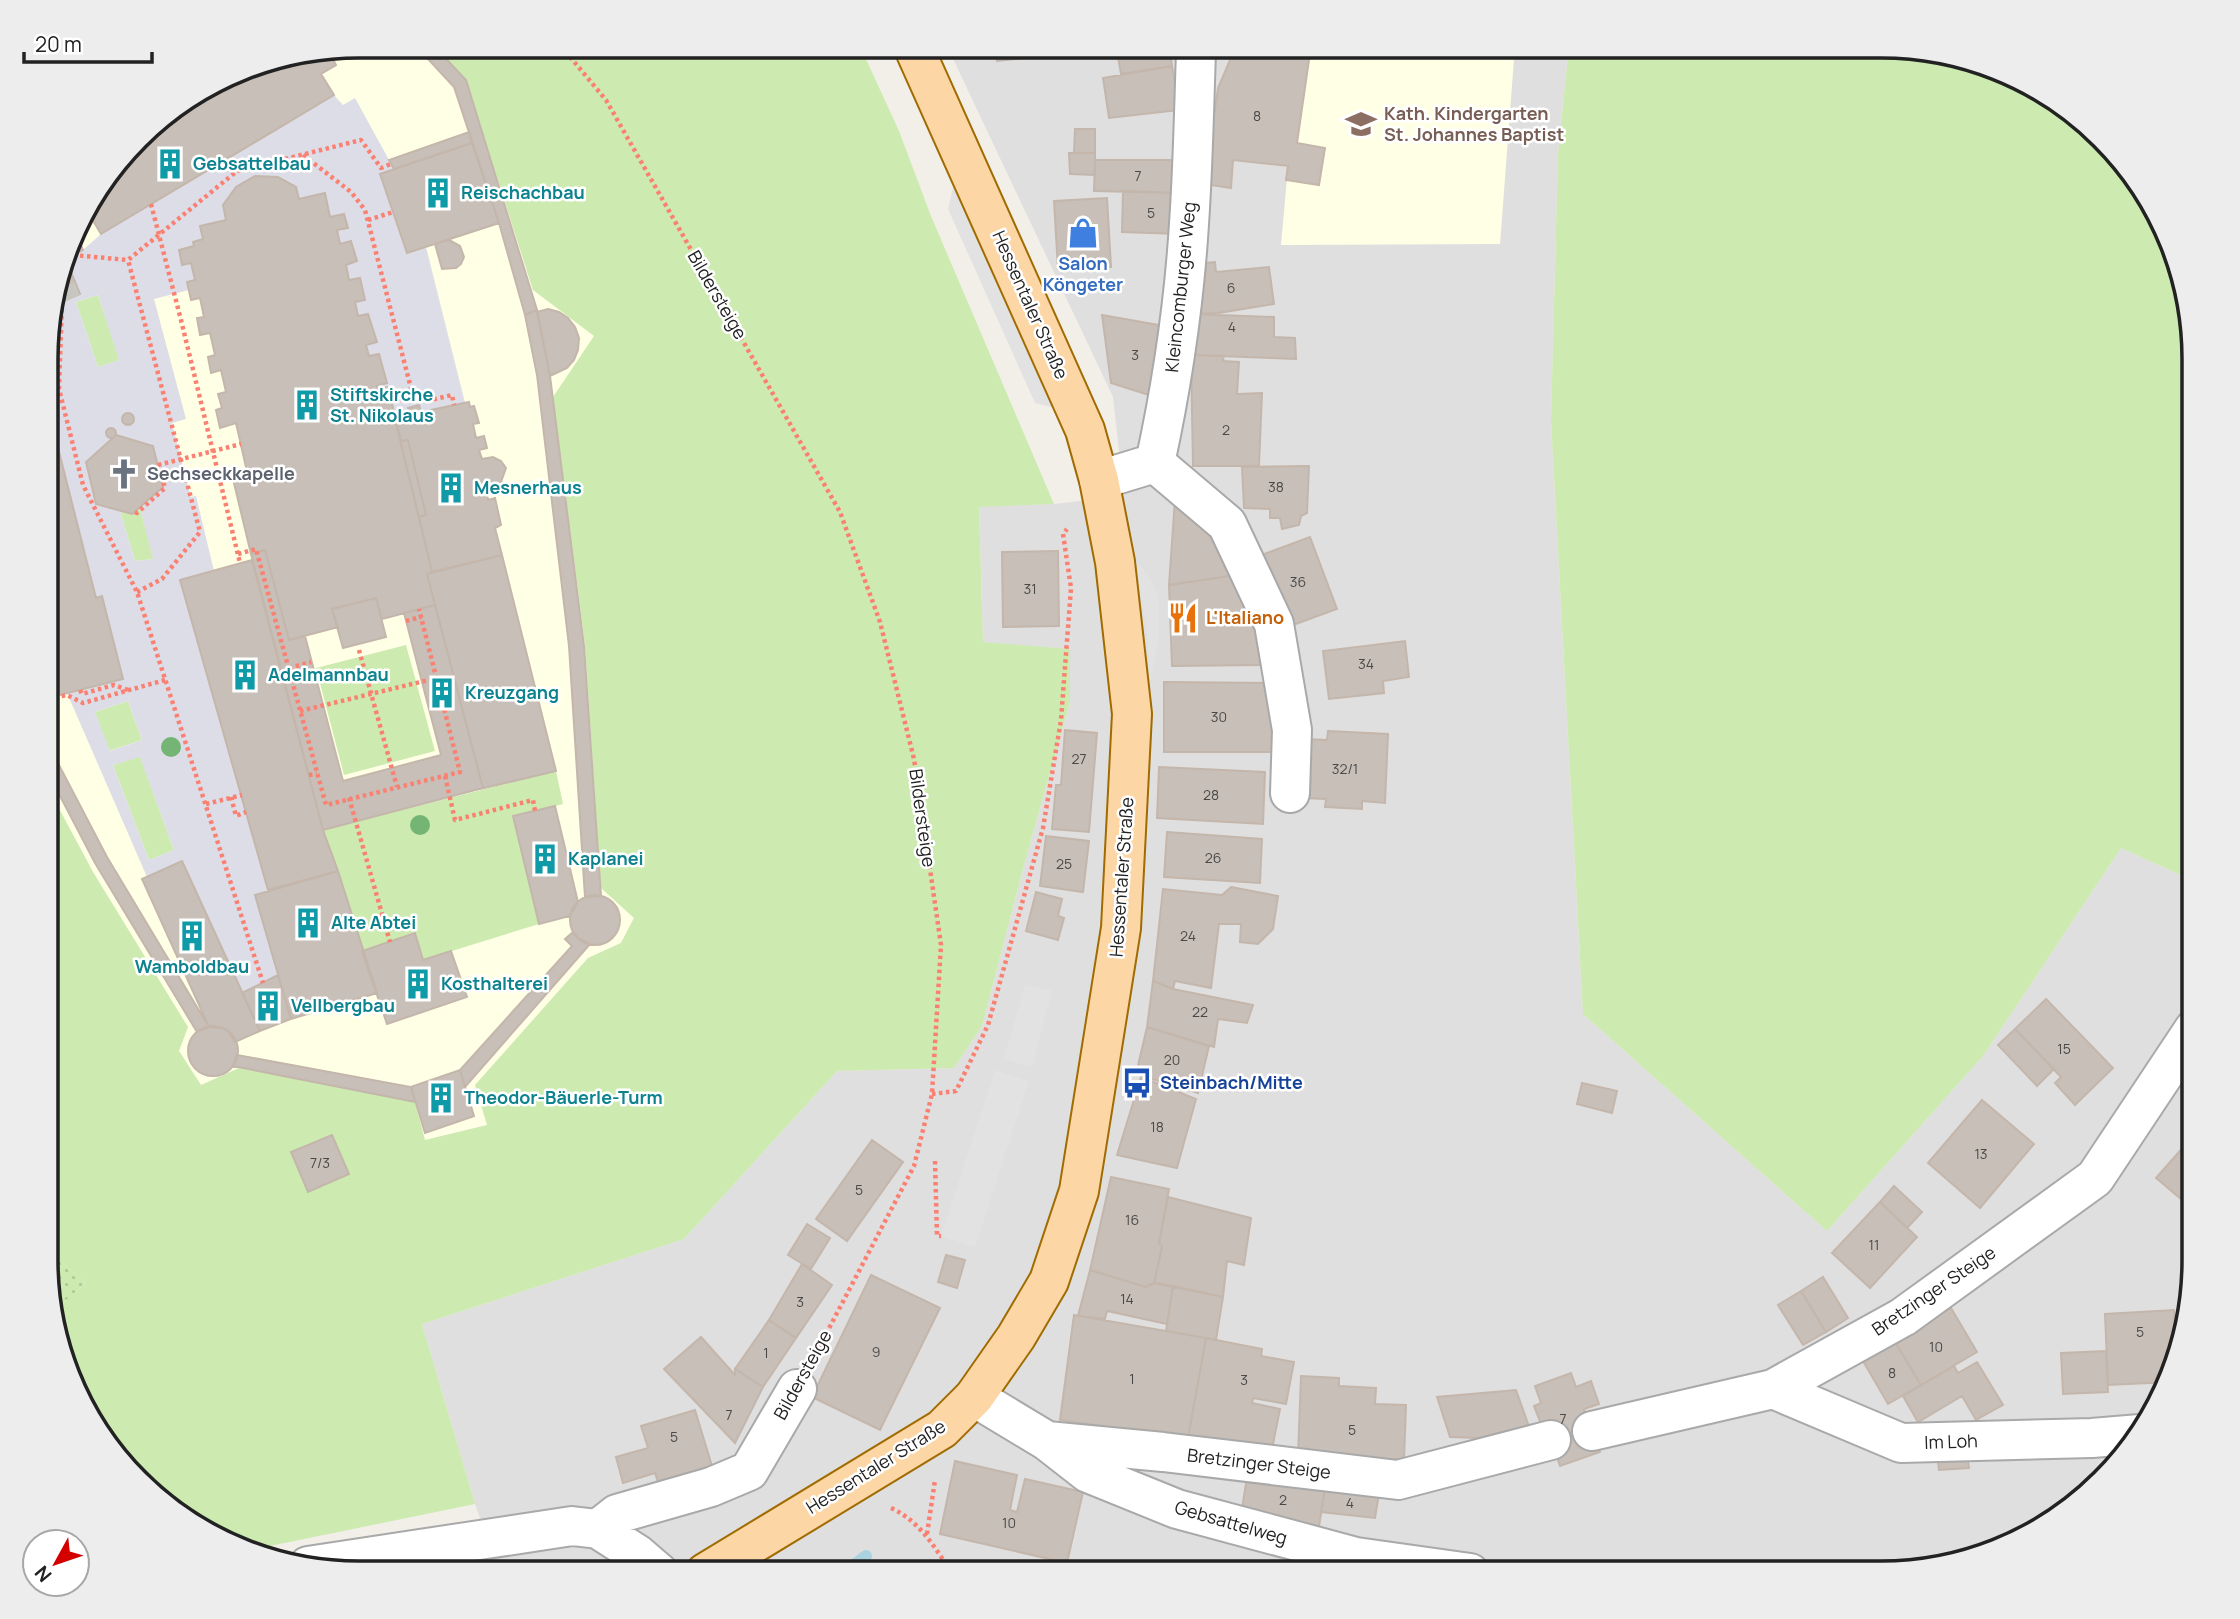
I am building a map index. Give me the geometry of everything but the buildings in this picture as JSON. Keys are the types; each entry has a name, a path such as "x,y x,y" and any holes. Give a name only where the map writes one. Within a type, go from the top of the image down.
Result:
{"main road":[{"name":"Hessentaler Straße","path":"725,1561 942,1429 974,1397 1016,1337 1049,1281 1079,1191 1121,928 1132,714 1115,562 1099,480 1085,430 918,58"}],"street":[{"name":"Kleincomburger Weg","path":"1155,463 1167,406 1184,282 1197,58"},
{"path":"1099,480 1155,463 1227,524 1274,624 1292,730 1290,793"},
{"name":"Bretzinger Steige","path":"1592,1431 1773,1389 1903,1317 2095,1178 2182,1047"},
{"name":"Bildersteige","path":"598,1528 617,1514 711,1487 749,1471 797,1389"},
{"name":"Im Loh","path":"1773,1389 1901,1443 2127,1435"},
{"name":"Bretzinger Steige","path":"974,1397 1047,1441 1398,1480 1551,1440"},
{"name":"Gebsattelweg","path":"1047,1441 1088,1473 1177,1509 1356,1557 1384,1561"},
{"path":"340,1561 572,1526 598,1528 645,1561"}],"path":[{"name":"Bildersteige","path":"571,58 606,100 840,512 880,622 914,759 941,945 932,1094 914,1166 797,1389"},
{"path":"76,255 128,260 237,171 361,140 381,168 391,164"},
{"path":"302,155 351,192 365,210 413,396"},
{"path":"151,204 240,563"},
{"path":"368,220 393,212"},
{"path":"128,260 200,532 162,579 137,592"},
{"path":"62,311 59,390 83,485 137,592 263,983"},
{"path":"391,401 413,396 431,400 452,395 454,405"},
{"path":"135,512 165,488 159,465 241,444"},
{"path":"932,1094 956,1091 988,1025 1043,828 1061,720 1071,588 1063,534 1099,480"},
{"path":"83,485 91,483"},
{"path":"237,554 256,549 326,805 460,772 419,609"},
{"path":"406,621 421,617"},
{"path":"359,650 397,787"},
{"path":"289,668 311,662"},
{"path":"300,710 437,678"},
{"path":"58,697 67,695 83,703 165,680"},
{"path":"80,690 82,694 114,685 129,691"},
{"path":"309,775 317,774"},
{"path":"445,776 455,820 533,800 535,811"},
{"path":"206,804 242,795"},
{"path":"231,797 236,816 246,812"},
{"path":"349,798 390,942"},
{"path":"935,1161 937,1236 941,1236"},
{"path":"846,1488 898,1512 927,1535 944,1561"}],"shaded area":[{"path":"445,58 466,80 533,290 595,336 585,645 601,887 634,918 621,943 588,958 476,1085 488,1125 425,1140 201,1085 179,1051 93,872 58,807 58,339 68,281 81,243 108,191 132,160 175,120 225,89 281,68 319,60"},
{"path":"953,58 1568,58 1558,154 1551,420 1583,1014 1827,1231 1983,1056 2121,848 2182,876 2180,1300 2166,1357 2142,1411 2108,1459 2080,1487 2049,1511 1997,1538 1959,1551 1901,1561 389,1561 487,1538 422,1324 684,1239 837,1071 954,1068 982,1026 1070,702 1070,650 983,642 979,506 1054,504 1124,496 1113,397"},
{"name":"Kath. Kindergarten St. Johannes Baptist","path":"1231,58 1514,58 1500,244 1281,245 1288,167 1233,160 1231,188 1204,184 1218,88"},
{"path":"334,95 343,105 355,98 394,169 380,174 407,253 426,247 465,403 421,412 419,405 409,408 410,415 396,418 388,388 378,389 377,386 387,382 379,354 369,356 366,345 376,342 368,314 358,316 355,302 365,299 360,279 349,280 346,265 357,261 352,242 340,244 337,230 347,228 330,217 325,193 299,199 296,187 278,177 255,176 236,187 223,205 226,220 200,226 203,239 193,242 194,246 179,250 182,265 191,263 195,280 187,282 189,290 154,299 186,419 172,423 191,497 196,496 214,571 180,581 268,890 255,895 278,975 242,993 182,861 147,877 67,693 123,679 102,597 96,598 58,448 60,319 64,301 80,294 71,271 77,253 101,234","holes":["98,295 119,360 98,367 76,302","116,435 153,446 163,487 140,508 153,559 135,561 120,511 96,504 86,463","128,701 142,740 110,751 95,712","140,757 174,850 149,860 113,765"]},
{"path":"954,183 1054,408 1035,403 948,209"},
{"path":"1135,559 1153,582 1159,597 1159,637 1150,683 1147,635"},
{"path":"1025,984 1052,991 1032,1067 1004,1059"},
{"path":"995,1070 1029,1081 975,1247 941,1236"}],"green space":[{"path":"445,58 866,58 899,131 931,216 1054,504 979,507 983,642 1070,649 1070,702 982,1026 954,1068 837,1071 684,1239 422,1324 475,1504 267,1547 225,1530 191,1511 160,1487 132,1459 108,1428 89,1394 68,1338 61,1304 86,1283 58,1259 58,807 93,872 188,1027 179,1051 201,1085 241,1067 415,1102 425,1140 487,1125 475,1085 588,958 621,943 634,918 601,888 585,645 553,397 594,336 533,290 466,80"},
{"path":"1568,58 1921,60 1959,68 2015,89 2049,108 2080,132 2108,160 2132,191 2159,243 2172,281 2182,339 2182,876 2121,848 1983,1056 1827,1231 1583,1014 1551,420 1558,154"},
{"path":"98,295 120,360 98,367 76,302"},
{"path":"140,508 154,559 135,561 120,511 132,514"},
{"path":"406,645 435,751 344,775 316,668"},
{"path":"128,701 142,740 109,751 95,712"},
{"path":"140,756 174,850 149,860 113,765"},
{"path":"556,771 563,804 513,817 539,924 423,960 415,934 362,951 323,830"},
{"path":"58,1259 86,1283 61,1304"}],"waterway":[{"path":"860,1561 866,1556"}],"place":[{"name":"Kath. Kindergarten St. Johannes Baptist","path":"1361,124"},
{"name":"Gebsattelbau","path":"170,164"},
{"name":"Reischachbau","path":"438,193"},
{"name":"Salon Köngeter","path":"1083,233"},
{"name":"Stiftskirche St. Nikolaus","path":"307,405"},
{"name":"Sechseckkapelle","path":"124,474"},
{"name":"Mesnerhaus","path":"451,488"},
{"name":"L'Italiano","path":"1183,618"},
{"name":"Adelmannbau","path":"245,675"},
{"name":"Kreuzgang","path":"442,693"},
{"name":"Kaplanei","path":"545,859"},
{"name":"Alte Abtei","path":"308,923"},
{"name":"Wamboldbau","path":"192,936"},
{"name":"Kosthalterei","path":"418,984"},
{"name":"Vellbergbau","path":"268,1006"},
{"name":"Steinbach/Mitte","path":"1137,1083"},
{"name":"Theodor-Bäuerle-Turm","path":"441,1098"}]}
